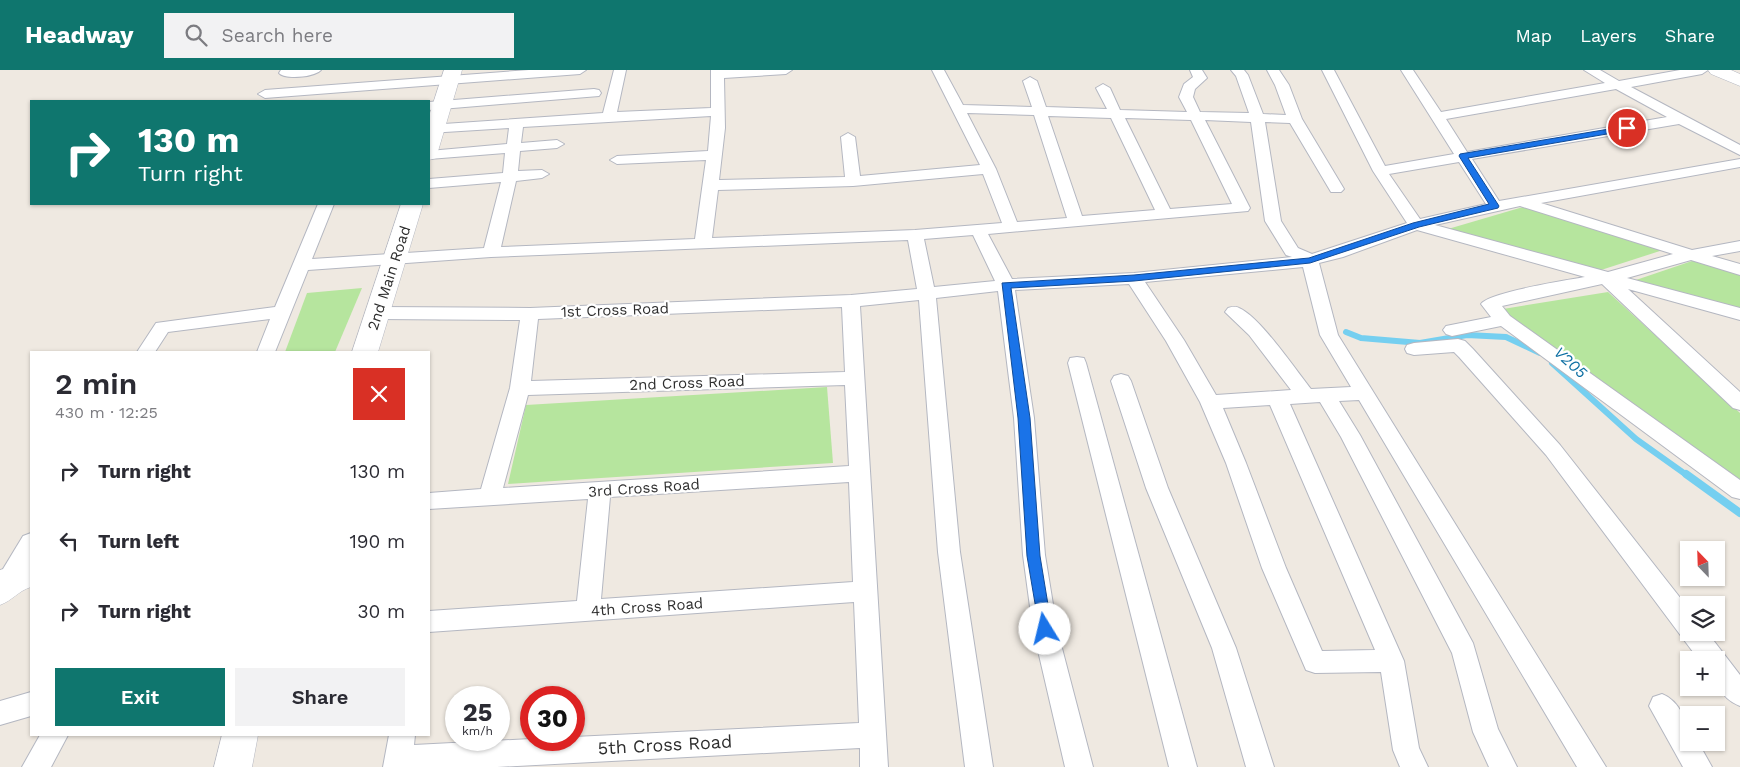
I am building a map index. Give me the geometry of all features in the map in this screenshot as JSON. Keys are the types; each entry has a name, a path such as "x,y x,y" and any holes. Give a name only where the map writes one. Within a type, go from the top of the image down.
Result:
{"street":[{"path":"285,73 315,70"},
{"path":"368,100 380,70"},
{"path":"265,94 452,75 580,70"},
{"path":"609,117 615,98 620,70"},
{"path":"703,243 718,128 716,112 718,72 786,70"},
{"path":"938,70 989,169 1011,226"},
{"path":"302,265 491,252 915,235 1242,208 1186,98 1189,87 1200,78 1196,70"},
{"path":"1237,70 1242,76 1257,117 1273,221 1292,251 1306,261 1329,336 1592,767"},
{"path":"1273,70 1282,85 1295,119 1336,189"},
{"path":"1328,70 1380,171 1416,225 1740,314"},
{"path":"1406,70 1495,206"},
{"path":"1590,70 1740,151"},
{"path":"1436,117 1702,70"},
{"path":"1717,70 1740,81"},
{"path":"1730,70 1740,75"},
{"path":"430,146 435,105 452,75"},
{"path":"1030,81 1038,111 1076,221"},
{"path":"1103,88 1113,113 1164,213"},
{"path":"435,105 594,93"},
{"path":"958,109 1295,119"},
{"path":"432,129 517,122 716,112"},
{"path":"1380,171 1682,119"},
{"path":"491,252 510,176 517,122"},
{"path":"848,137 853,181"},
{"path":"430,155 557,144"},
{"path":"617,160 715,155"},
{"name":"1st Cross Road","path":"379,313 530,314 851,301 1006,285 1134,278 1259,264 1306,261 1416,225 1495,206 1740,163"},
{"path":"712,185 853,181 989,169"},
{"path":"430,183 542,174"},
{"path":"1519,201 1740,270"},
{"path":"266,351 326,205"},
{"name":"2nd Main Road","path":"365,351 397,257 412,205"},
{"path":"978,230 1006,285 1024,418 1034,556 1045,629 1079,767"},
{"path":"915,235 927,294 949,552 979,767"},
{"path":"1740,246 1690,255 1606,278 1508,298 1490,304 1504,320 1740,491"},
{"path":"1134,278 1175,340 1210,402 1236,463 1274,568 1315,662 1392,661"},
{"path":"1606,278 1740,403"},
{"path":"851,301 874,767"},
{"path":"147,351 162,327 282,312"},
{"path":"1234,312 1255,331 1350,435 1464,651 1486,732 1503,767"},
{"path":"490,498 520,388 530,314"},
{"path":"1452,330 1504,320"},
{"path":"1414,349 1458,345 1462,349 1553,450 1680,616"},
{"path":"1077,363 1183,767"},
{"name":"2nd Cross Road","path":"520,388 854,378"},
{"path":"1121,381 1157,488 1224,648 1260,767"},
{"path":"1210,402 1365,393"},
{"path":"1277,398 1392,661 1406,750 1414,767"},
{"name":"3rd Cross Road","path":"430,501 858,473"},
{"path":"588,611 600,491"},
{"path":"10,582 30,544"},
{"name":"4th Cross Road","path":"430,622 865,591"},
{"path":"1699,641 1707,651"},
{"path":"1725,675 1740,694"},
{"path":"0,713 30,704"},
{"path":"1662,706 1698,767"},
{"name":"5th Cross Road","path":"399,754 872,735"},
{"path":"36,767 54,736"},
{"path":"232,767 240,736"}],"green space":[{"path":"1523,207 1663,250 1598,271 1448,229"},
{"path":"1695,260 1740,273 1740,311 1633,281"},
{"path":"362,288 335,351 285,351 307,293"},
{"path":"1608,292 1740,413 1740,484 1510,319 1503,309"},
{"path":"827,387 833,463 508,484 526,405"}],"waterway":[{"name":"V205","path":"1346,332 1361,338 1420,343 1467,335 1506,337 1540,353"},
{"name":"V205","path":"1552,363 1636,439 1688,476"},
{"name":"V205","path":"1686,474 1740,513"}],"route":[{"path":"1045,629 1034,556 1024,418 1006,285 1134,278 1310,260 1337,253 1416,225 1495,206 1463,156 1627,128"}]}
